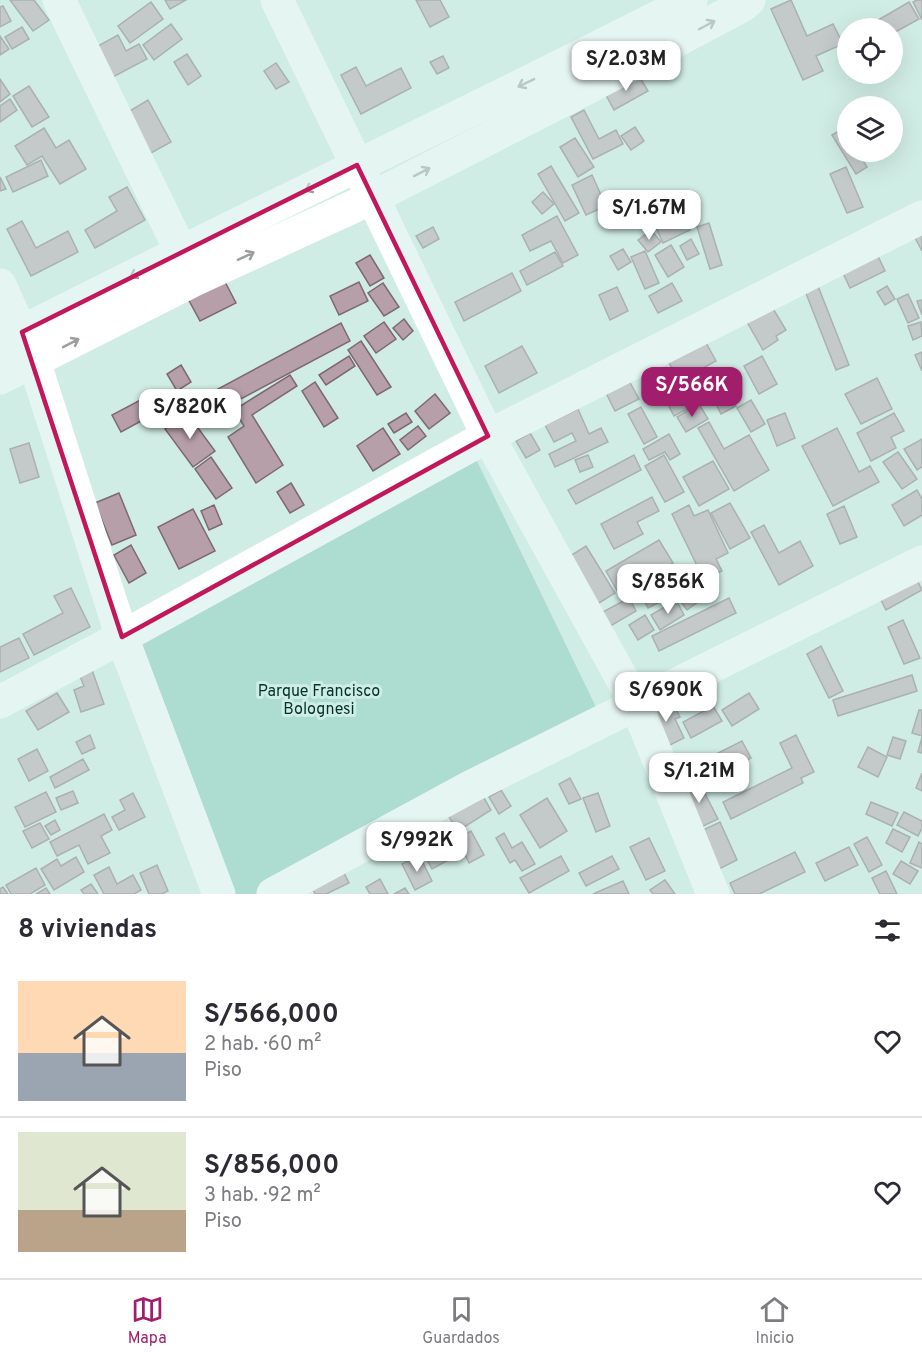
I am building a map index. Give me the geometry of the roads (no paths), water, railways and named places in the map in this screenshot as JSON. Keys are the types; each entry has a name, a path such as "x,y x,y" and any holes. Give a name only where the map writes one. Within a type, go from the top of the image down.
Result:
{"street":[{"path":"59,0 195,280"},
{"path":"277,0 488,436 636,704 713,894"},
{"path":"19,345 195,280 372,198 579,75 691,0"},
{"path":"0,378 19,345 182,251 357,165 579,75 742,6 749,0"},
{"path":"281,202 296,233"},
{"path":"0,702 488,436 922,217"},
{"path":"0,285 122,637 219,894"},
{"path":"273,894 470,787 922,562"}],"park label":[{"name":"Parque Francisco Bolognesi","path":"319,699"}]}
